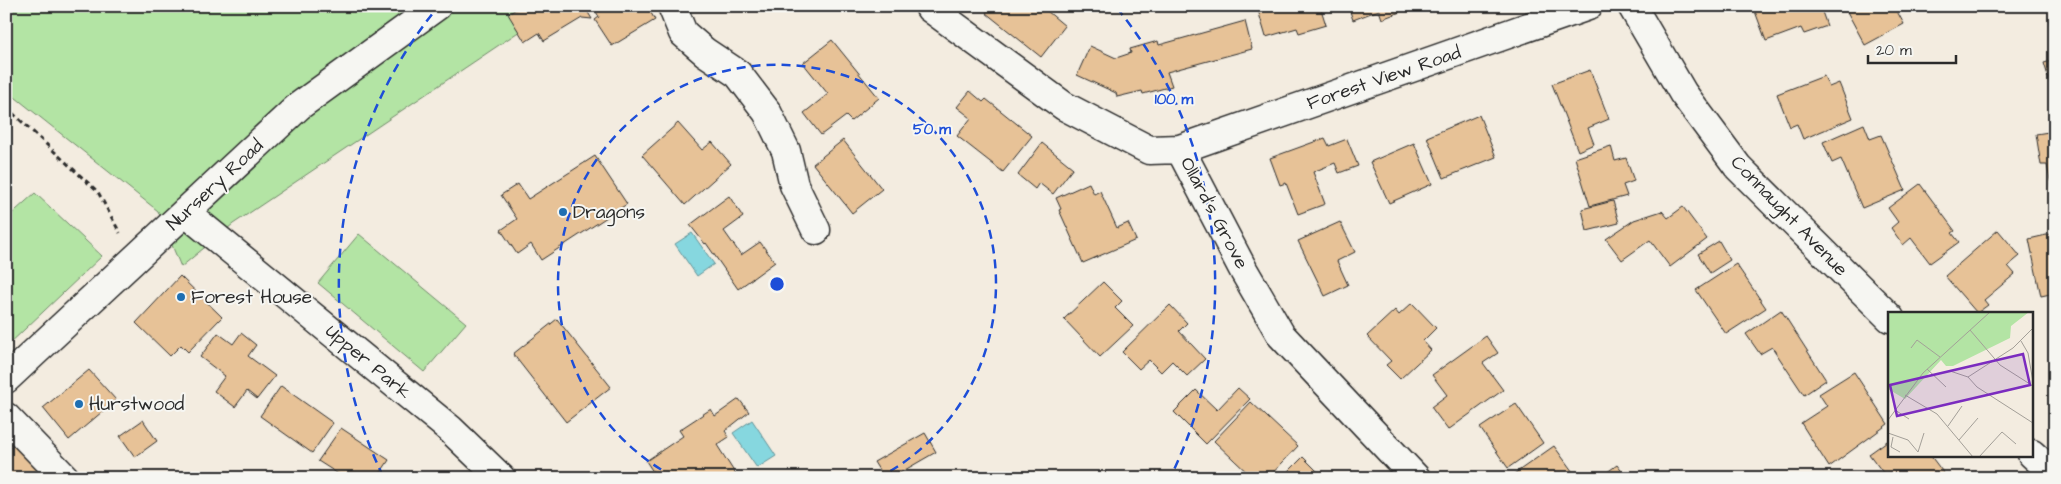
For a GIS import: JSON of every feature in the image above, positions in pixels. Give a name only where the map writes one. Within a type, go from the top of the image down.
[{"type":"street","name":"Nursery Road","points":[[6,379],[299,106],[437,6]]},
{"type":"street","points":[[672,6],[683,34],[705,52],[738,74],[767,112],[786,151],[794,185],[816,230]]},
{"type":"street","name":"Forest View Road","points":[[1180,149],[1588,6]]},
{"type":"street","name":"Connaught Avenue","points":[[1632,6],[1684,93],[1738,167],[1888,316]]},
{"type":"street","name":"Ollard's Grove","points":[[930,8],[1064,106],[1149,150],[1180,149],[1244,271],[1281,334],[1416,478]]},
{"type":"street","name":"Upper Park","points":[[185,212],[450,429],[501,478]]},
{"type":"street","points":[[6,416],[64,478]]},
{"type":"street","points":[[2034,456],[2055,475]]},
{"type":"path","points":[[6,107],[98,192],[134,261]]},
{"type":"green space","points":[[6,6],[557,6],[233,224],[181,267],[158,211],[6,90]]},
{"type":"green space","points":[[35,193],[102,256],[6,347],[6,219]]},
{"type":"green space","points":[[359,234],[466,323],[424,372],[318,283]]},
{"type":"water","points":[[692,233],[714,264],[697,276],[675,244]]},
{"type":"water","points":[[752,420],[776,456],[757,468],[733,433]]},
{"type":"building","points":[[521,6],[584,6],[592,19],[582,18],[544,41],[539,33],[525,42],[508,14]]},
{"type":"building","points":[[593,6],[647,6],[655,20],[612,46],[595,20],[599,17]]},
{"type":"building","points":[[991,6],[1041,6],[1065,26],[1041,57],[986,13]]},
{"type":"building","points":[[1272,6],[1320,6],[1326,25],[1299,33],[1297,28],[1266,37],[1258,10]]},
{"type":"building","points":[[1348,6],[1398,6],[1400,12],[1382,19],[1379,10],[1353,20]]},
{"type":"building","points":[[1753,6],[1820,6],[1827,26],[1804,34],[1801,28],[1766,41]]},
{"type":"building","points":[[1844,6],[1894,6],[1904,24],[1865,45]]},
{"type":"building","points":[[2055,19],[2055,37],[2053,37],[2049,20]]},
{"type":"building","points":[[1245,21],[1252,49],[1167,72],[1172,86],[1143,94],[1142,91],[1117,97],[1116,93],[1077,75],[1090,46],[1116,58],[1131,53],[1130,49],[1158,41],[1159,45]]},
{"type":"building","points":[[832,40],[879,98],[851,121],[846,116],[821,135],[804,113],[828,94],[803,63]]},
{"type":"building","points":[[2055,60],[2055,99],[2044,63]]},
{"type":"building","points":[[1590,70],[1609,119],[1588,128],[1594,144],[1578,151],[1552,84]]},
{"type":"building","points":[[1824,76],[1829,87],[1839,83],[1853,118],[1803,139],[1797,124],[1790,127],[1777,94]]},
{"type":"building","points":[[970,91],[983,102],[986,99],[1032,136],[1003,172],[957,136],[971,118],[957,107]]},
{"type":"building","points":[[1479,115],[1496,157],[1444,178],[1427,137]]},
{"type":"building","points":[[678,123],[702,150],[712,142],[731,164],[685,205],[642,155]]},
{"type":"building","points":[[1864,124],[1870,139],[1881,135],[1905,190],[1862,208],[1841,159],[1832,163],[1823,142]]},
{"type":"building","points":[[2055,131],[2054,201],[2047,165],[2041,165],[2036,134]]},
{"type":"building","points":[[1325,138],[1329,146],[1347,139],[1358,166],[1339,173],[1335,163],[1313,172],[1325,204],[1298,214],[1286,183],[1280,185],[1270,158]]},
{"type":"building","points":[[843,140],[882,189],[852,213],[813,164]]},
{"type":"building","points":[[1042,143],[1073,168],[1053,194],[1039,183],[1035,189],[1018,175]]},
{"type":"building","points":[[1414,143],[1432,184],[1389,203],[1370,162]]},
{"type":"building","points":[[1611,146],[1615,161],[1626,158],[1634,181],[1623,185],[1627,196],[1590,206],[1575,158]]},
{"type":"building","name":"Dragons","points":[[595,156],[627,204],[541,260],[531,244],[517,254],[501,230],[517,219],[501,195],[518,184],[528,199]]},
{"type":"building","points":[[1089,183],[1094,194],[1100,191],[1117,228],[1128,223],[1136,240],[1083,263],[1059,210],[1061,209],[1056,198]]},
{"type":"building","points":[[1920,184],[1955,231],[1952,233],[1959,242],[1930,263],[1911,238],[1903,245],[1891,228],[1898,222],[1888,208]]},
{"type":"building","points":[[729,196],[743,217],[724,231],[741,255],[760,242],[775,262],[738,289],[706,243],[690,225]]},
{"type":"building","points":[[1613,201],[1619,223],[1587,231],[1582,209]]},
{"type":"building","points":[[1683,207],[1707,239],[1670,267],[1650,240],[1622,260],[1606,239],[1634,220],[1662,211],[1668,218]]},
{"type":"building","points":[[1340,222],[1355,252],[1337,261],[1348,285],[1325,296],[1298,241]]},
{"type":"building","points":[[1998,230],[2020,256],[2008,266],[2015,274],[1984,300],[1988,305],[1978,312],[1976,312],[1945,276]]},
{"type":"building","points":[[2055,233],[2055,293],[2041,296],[2029,239]]},
{"type":"building","points":[[1719,241],[1730,260],[1710,273],[1698,254]]},
{"type":"building","points":[[1736,264],[1766,308],[1726,334],[1696,290]]},
{"type":"building","name":"Forest House","points":[[180,276],[222,317],[188,352],[181,345],[170,356],[136,323]]},
{"type":"building","points":[[1103,282],[1122,301],[1115,308],[1133,326],[1100,357],[1064,319]]},
{"type":"building","points":[[1412,303],[1436,328],[1423,341],[1431,350],[1400,379],[1386,365],[1391,361],[1367,336],[1395,310],[1399,315]]},
{"type":"building","points":[[1170,305],[1187,323],[1179,331],[1205,359],[1187,376],[1172,361],[1161,372],[1149,360],[1139,369],[1122,352]]},
{"type":"building","points":[[1781,310],[1826,380],[1804,395],[1772,347],[1760,354],[1746,334]]},
{"type":"building","points":[[557,319],[611,387],[566,422],[513,354]]},
{"type":"building","points":[[218,333],[233,344],[241,333],[256,345],[248,356],[275,376],[257,399],[247,391],[235,407],[214,391],[225,376],[200,357]]},
{"type":"building","points":[[1486,336],[1498,353],[1483,363],[1503,390],[1448,430],[1431,407],[1447,395],[1432,375]]},
{"type":"building","name":"Hurstwood","points":[[89,370],[116,400],[69,440],[43,408]]},
{"type":"building","points":[[1854,372],[1888,424],[1829,467],[1801,423],[1827,406],[1819,394]]},
{"type":"building","points":[[281,386],[333,423],[312,453],[260,416]]},
{"type":"building","points":[[1238,388],[1250,399],[1206,444],[1174,412],[1196,390],[1217,410]]},
{"type":"building","points":[[739,399],[749,412],[725,431],[729,437],[717,445],[738,478],[657,478],[646,461],[683,436],[679,430],[711,409],[715,416]]},
{"type":"building","points":[[1251,402],[1298,446],[1268,478],[1253,478],[1214,441]]},
{"type":"building","points":[[1516,404],[1543,443],[1508,468],[1480,428]]},
{"type":"building","points":[[143,420],[157,441],[135,457],[120,436]]},
{"type":"building","points":[[341,428],[389,460],[377,478],[338,478],[340,475],[318,461]]},
{"type":"building","points":[[925,433],[936,452],[891,478],[884,478],[874,462]]},
{"type":"building","points":[[21,439],[46,478],[6,478],[6,452]]},
{"type":"building","points":[[1888,440],[1888,456],[1931,456],[1945,475],[1942,478],[1887,478],[1869,454]]},
{"type":"building","points":[[1554,446],[1575,475],[1571,478],[1517,478],[1514,474]]},
{"type":"building","points":[[1303,457],[1324,478],[1282,478]]},
{"type":"building","points":[[1617,465],[1627,478],[1599,478]]},
{"type":"place","name":"Dragons","points":[[563,212]]},
{"type":"place","name":"Forest House","points":[[181,297]]},
{"type":"place","name":"Hurstwood","points":[[79,404]]}]
